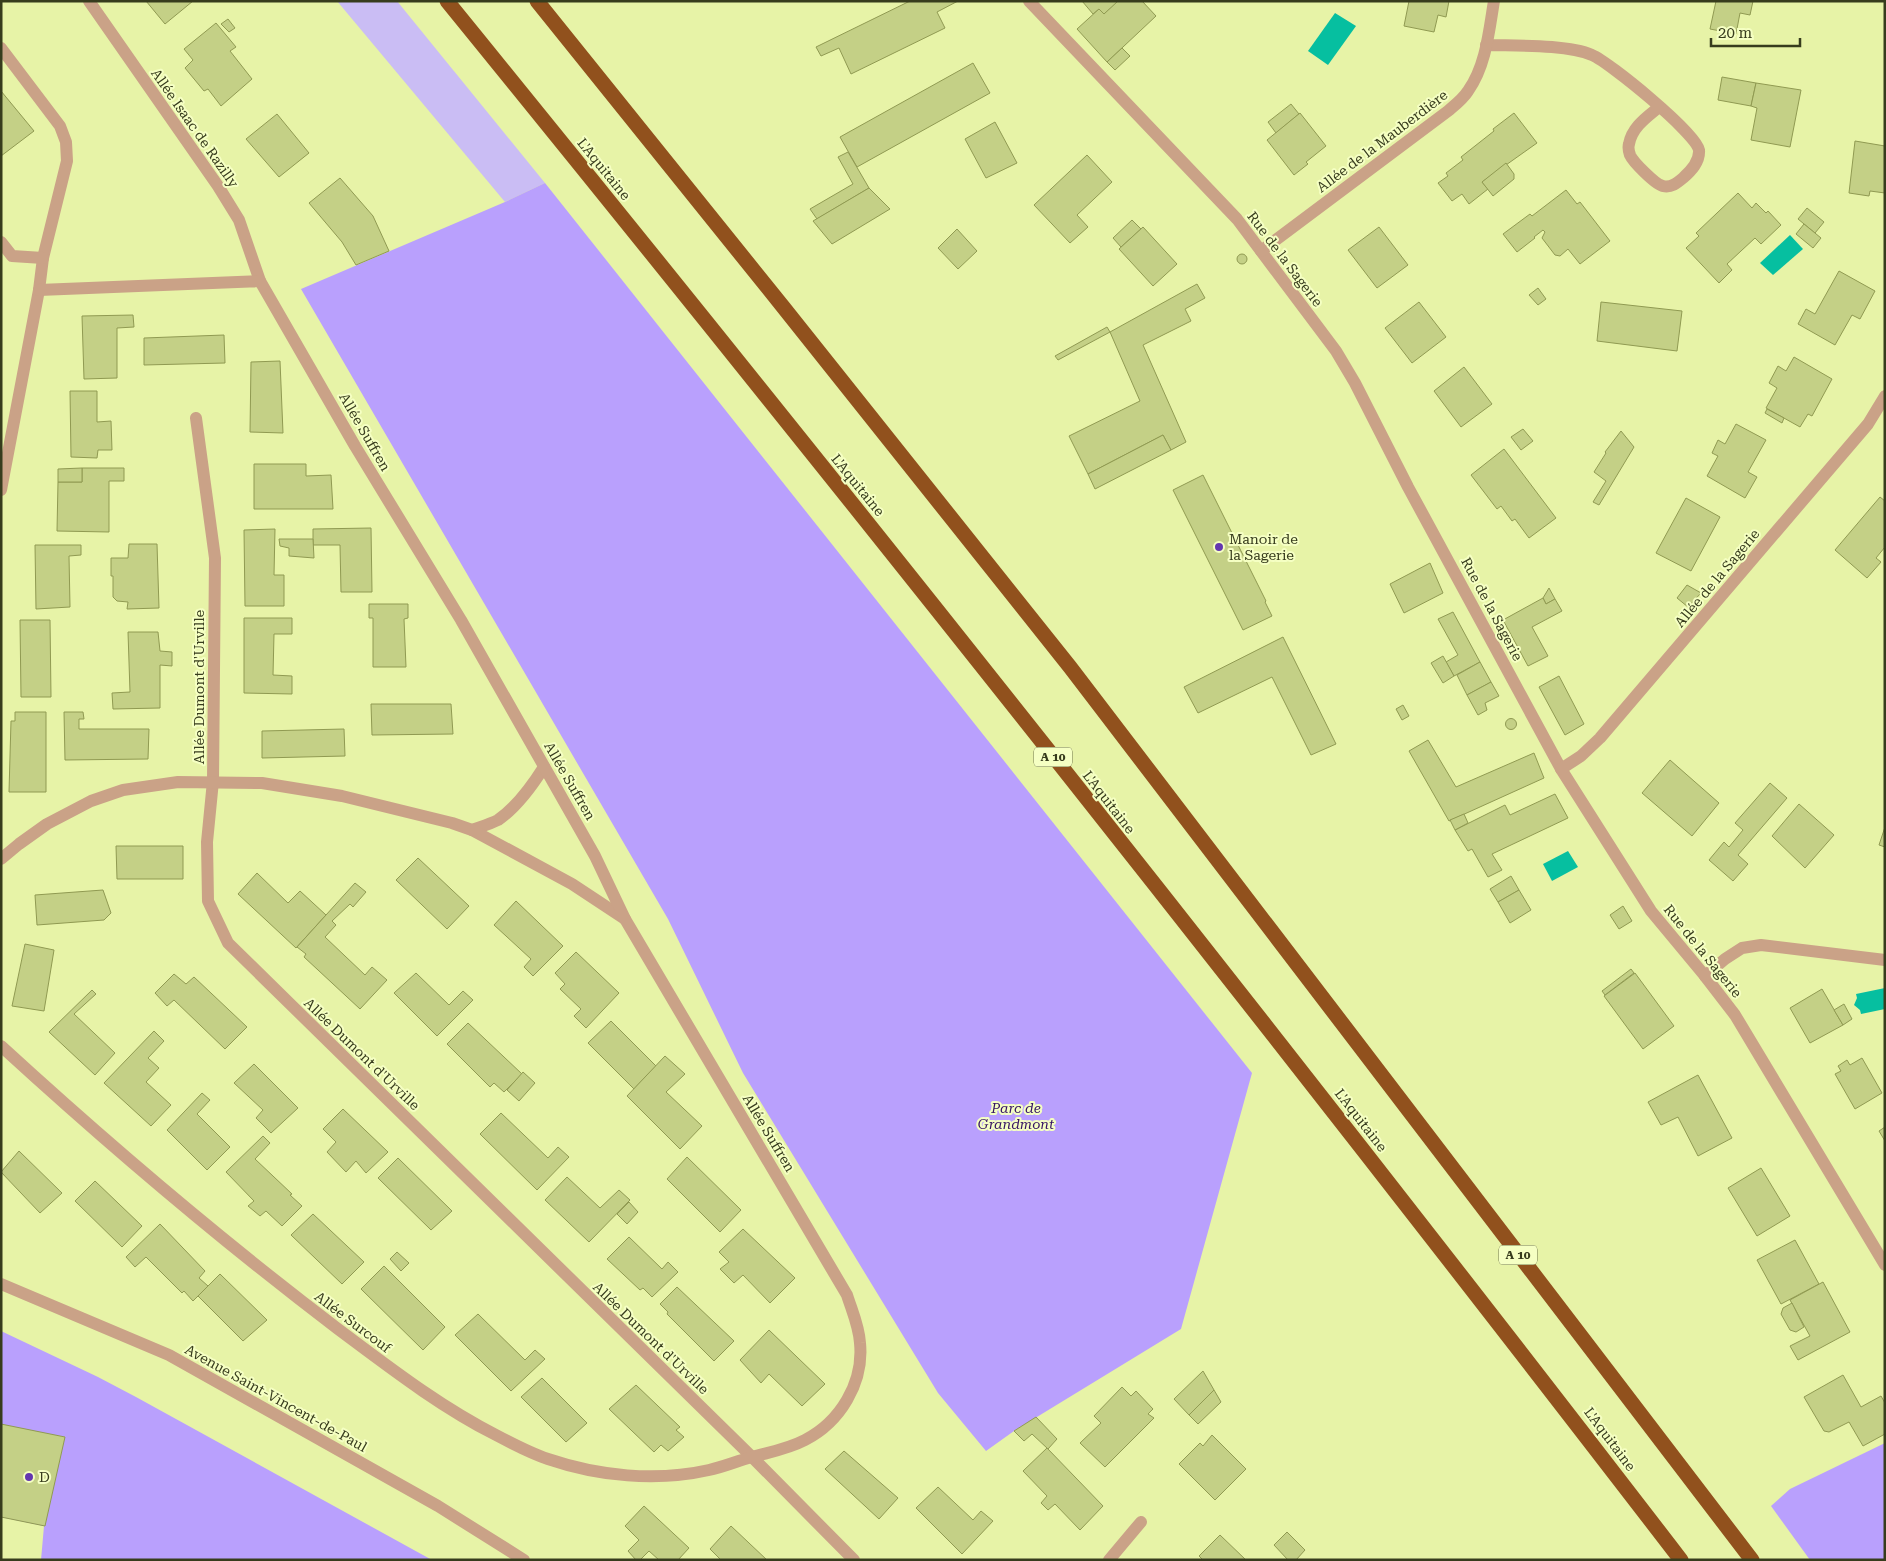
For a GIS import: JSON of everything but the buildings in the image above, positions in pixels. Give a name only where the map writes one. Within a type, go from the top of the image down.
[{"type":"highway","name":"L'Aquitaine","points":[[447,1],[767,397],[1298,1066],[1681,1560]]},
{"type":"highway","name":"A 10","points":[[537,1],[803,330],[1070,667],[1752,1560]]},
{"type":"street","name":"Allée Isaac de Razilly","points":[[89,1],[218,186],[239,220],[260,281]]},
{"type":"street","name":"Rue de la Sagerie","points":[[1030,1],[1237,219],[1336,351],[1354,382],[1408,488],[1561,769],[1652,911],[1735,1015],[1885,1265]]},
{"type":"street","name":"Allée de la Mauberdière","points":[[1261,251],[1448,111],[1467,93],[1477,75],[1486,44],[1494,1]]},
{"type":"street","points":[[1486,44],[1566,49],[1592,55],[1628,80],[1686,130],[1699,148],[1698,158],[1692,170],[1676,185],[1664,186],[1657,184],[1630,156],[1628,146],[1634,130],[1659,107]]},
{"type":"street","points":[[1,48],[60,126],[66,142],[67,161],[43,258],[40,290],[2,485]]},
{"type":"street","points":[[1,242],[7,256],[43,258]]},
{"type":"street","points":[[40,290],[260,281]]},
{"type":"street","name":"Allée Suffren","points":[[260,281],[355,446],[461,620],[595,856],[625,919],[847,1295],[857,1324],[860,1346],[858,1375],[849,1397],[836,1416],[817,1434],[792,1447],[752,1457]]},
{"type":"street","name":"Allée de la Sagerie","points":[[1561,769],[1581,756],[1600,738],[1868,424],[1885,396]]},
{"type":"street","name":"Allée Dumont d'Urville","points":[[196,418],[215,558],[214,781],[207,842],[208,901],[228,943],[752,1457],[854,1560]]},
{"type":"street","points":[[472,830],[498,820],[518,802],[544,767]]},
{"type":"street","points":[[1,859],[47,824],[91,801],[124,790],[178,782],[262,783],[342,796],[452,823],[472,830],[572,884],[625,919]]},
{"type":"street","points":[[1705,976],[1742,948],[1761,945],[1885,960]]},
{"type":"street","name":"Allée Surcouf","points":[[1,1046],[108,1142],[298,1298],[402,1378],[482,1428],[549,1460],[588,1469],[629,1475],[662,1477],[709,1470],[752,1457]]},
{"type":"street","name":"Avenue Saint-Vincent-de-Paul","points":[[1,1284],[169,1355],[438,1506],[524,1560]]},
{"type":"street","points":[[1109,1560],[1141,1522]]},
{"type":"shaded area","points":[[337,1],[397,1],[545,183],[505,202]]},
{"type":"green space","name":"Parc de Grandmont","points":[[545,183],[1252,1073],[1181,1329],[1014,1431],[986,1451],[938,1393],[743,1073],[668,919],[301,289]]},
{"type":"green space","points":[[1,1331],[136,1397],[432,1560],[41,1560],[44,1526],[1,1517]]},
{"type":"green space","points":[[1885,1443],[1885,1560],[1810,1560],[1771,1506],[1790,1489]]},
{"type":"water","points":[[1335,13],[1356,26],[1328,65],[1308,51]]},
{"type":"water","points":[[1790,235],[1803,249],[1773,275],[1760,263]]},
{"type":"water","points":[[1568,851],[1578,867],[1552,881],[1543,864]]},
{"type":"water","points":[[1885,988],[1885,1009],[1861,1014],[1860,1010],[1854,1005],[1857,998],[1856,994]]},
{"type":"place","name":"Manoir de la Sagerie","points":[[1219,547]]},
{"type":"place","name":"D","points":[[29,1477]]}]
